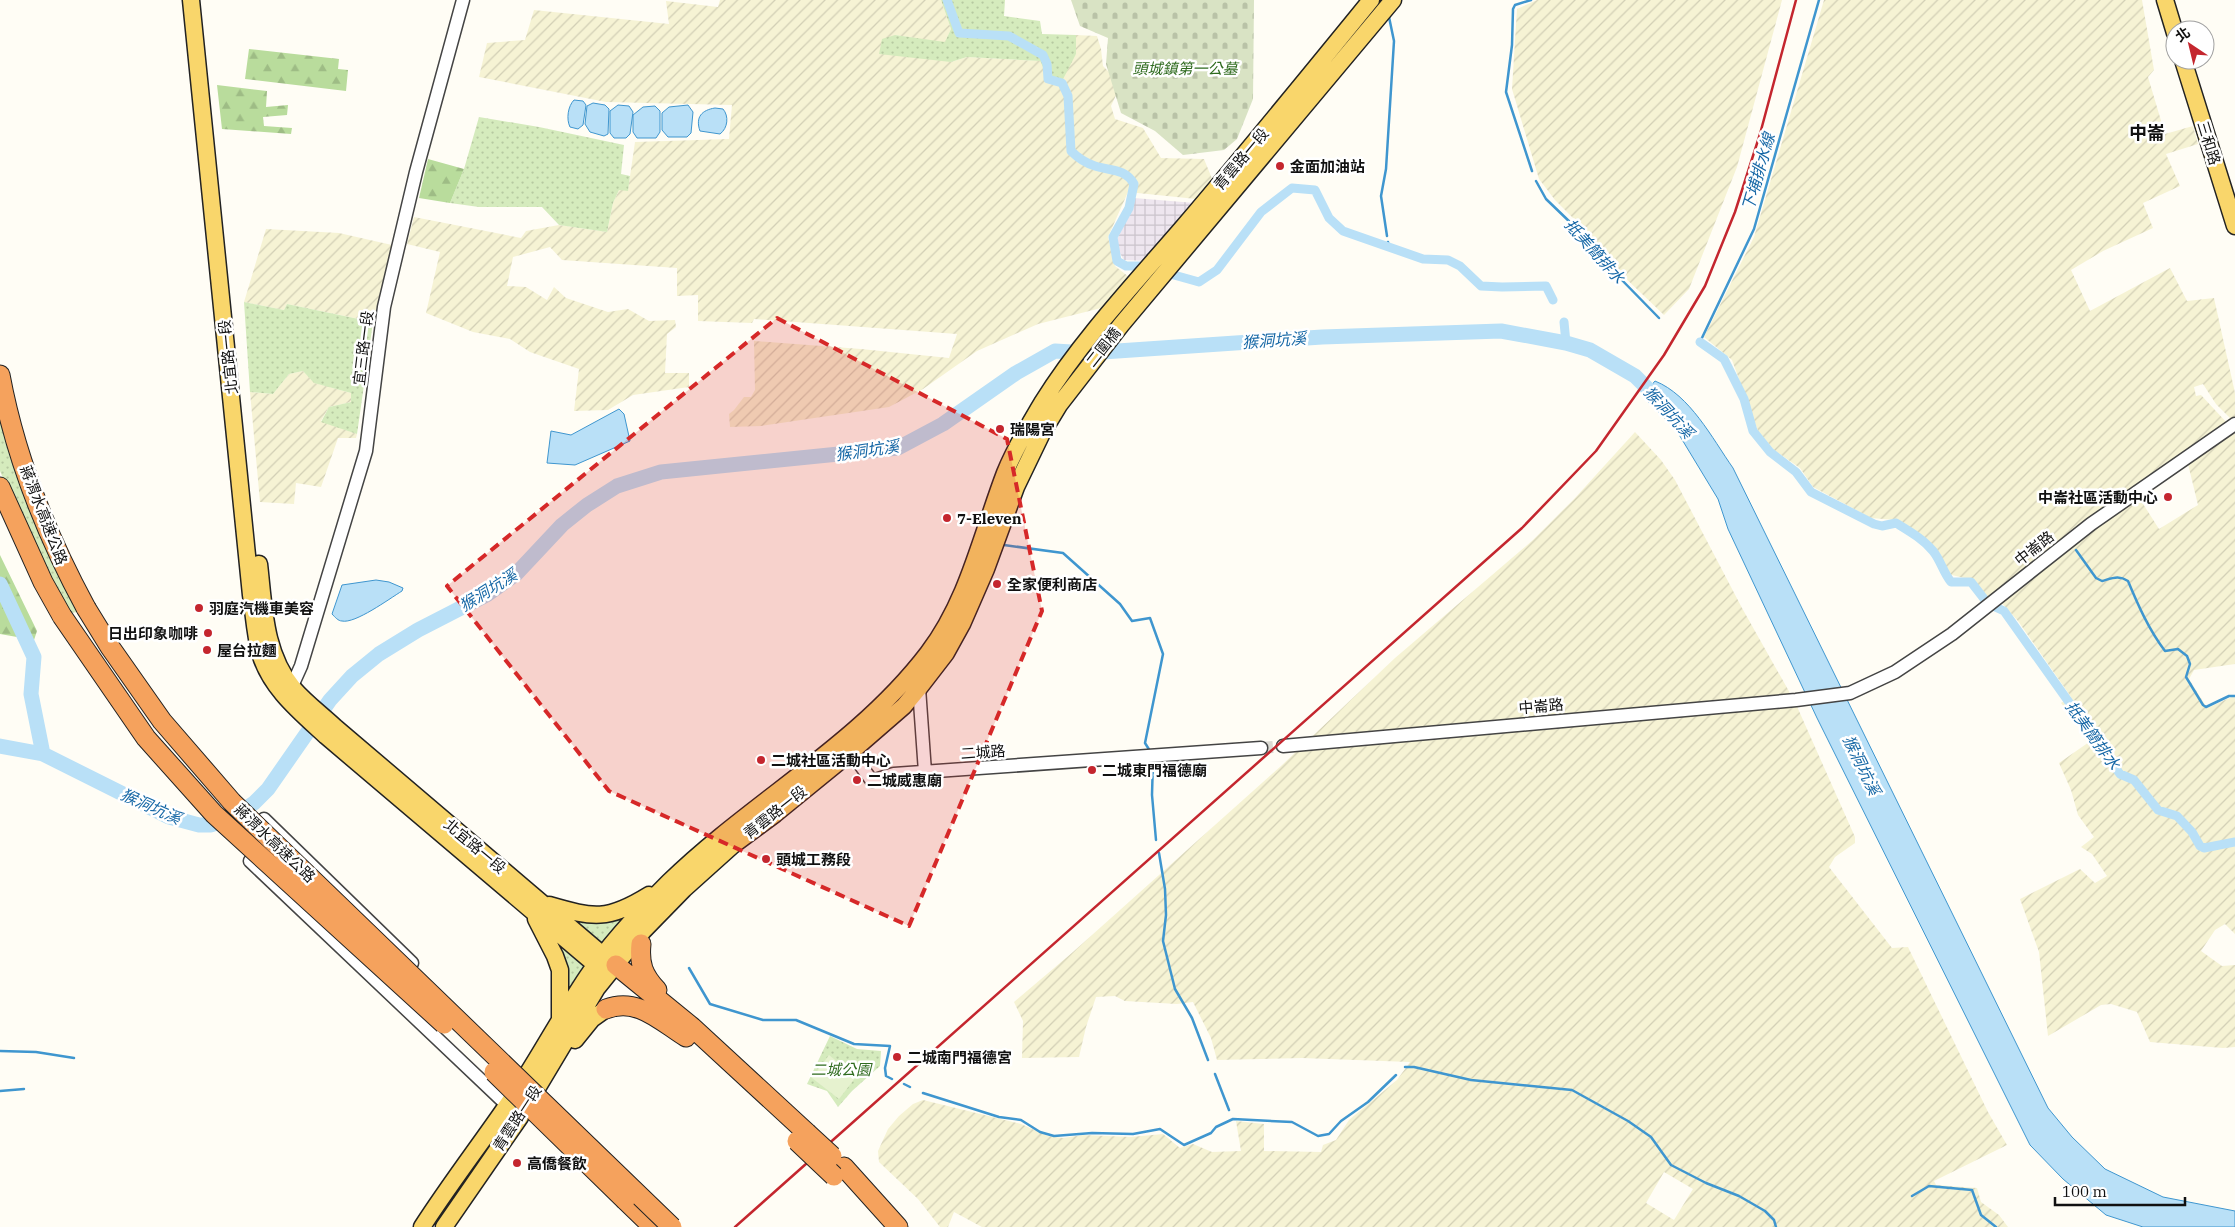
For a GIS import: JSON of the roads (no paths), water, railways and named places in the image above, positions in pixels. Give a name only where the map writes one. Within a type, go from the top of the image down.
[{"type":"highway","name":"蔣渭水高速公路","points":[[0,375],[5,403],[31,486],[62,564],[110,646],[162,721],[232,802],[672,1227]]},
{"type":"highway","name":"蔣渭水高速公路","points":[[0,487],[43,582],[62,616],[146,738],[214,814],[418,999],[653,1227]]},
{"type":"highway","points":[[642,938],[640,962],[647,980],[689,1032]]},
{"type":"highway","points":[[606,965],[689,1032],[898,1227]]},
{"type":"highway","points":[[606,1009],[623,1005],[636,1006],[689,1032]]},
{"type":"highway","points":[[839,1172],[884,1227]]},
{"type":"highway","points":[[625,1200],[648,1227]]},
{"type":"main road","name":"北宜路一段","points":[[191,0],[251,596],[260,655],[292,696],[330,732],[606,965]]},
{"type":"main road","name":"北宜路一段","points":[[202,0],[245,437],[267,633],[292,696]]},
{"type":"main road","name":"青雲路一段","points":[[1109,315],[1244,156],[1371,0]]},
{"type":"main road","name":"青雲路一段","points":[[1132,312],[1393,0]]},
{"type":"main road","points":[[2165,0],[2171,20]]},
{"type":"main road","name":"三和路","points":[[2186,70],[2235,226]]},
{"type":"main road","name":"二圍橋","points":[[1076,382],[1132,312]]},
{"type":"main road","name":"二圍橋","points":[[1054,385],[1109,315]]},
{"type":"main road","name":"青雲路一段","points":[[422,1227],[470,1155],[508,1104],[560,1020],[606,965],[640,912],[704,849],[805,779],[851,752],[904,706],[919,688],[946,653],[962,624],[986,569],[1016,487],[1042,434],[1076,382]]},
{"type":"main road","name":"青雲路一段","points":[[444,1227],[520,1117],[597,988],[606,965],[642,938],[684,889],[733,845],[775,814],[846,736],[897,691],[936,642],[955,608],[1009,464],[1028,427],[1054,385]]},
{"type":"main road","points":[[560,1020],[558,1013],[561,999],[560,970],[538,908],[583,915],[608,915],[632,906],[671,880]]},
{"type":"main road","points":[[552,1063],[592,1020],[606,1009]]},
{"type":"street","name":"宜三路一段","points":[[292,696],[366,451],[384,307],[416,172],[463,0]]},
{"type":"street","name":"中崙路","points":[[1283,746],[1802,699],[1850,693],[1894,672],[1952,634],[2091,524],[2235,424]]},
{"type":"street","points":[[919,688],[925,772]]},
{"type":"street","name":"二城路","points":[[846,736],[851,752],[872,781],[894,774],[1261,748]]},
{"type":"street","points":[[264,819],[526,1075]]},
{"type":"street","points":[[250,861],[508,1104]]},
{"type":"water","points":[[574,100],[583,101],[586,105],[583,125],[578,129],[570,127],[568,120],[569,109]]},
{"type":"water","points":[[593,103],[605,105],[609,109],[608,134],[604,136],[590,132],[585,124],[587,106]]},
{"type":"water","points":[[618,105],[629,106],[633,112],[630,134],[626,138],[614,138],[610,133],[610,111]]},
{"type":"water","points":[[688,105],[693,112],[691,133],[687,137],[668,137],[662,130],[662,113],[669,107]]},
{"type":"water","points":[[655,106],[660,111],[660,132],[656,138],[637,138],[633,132],[633,115],[643,107]]},
{"type":"water","points":[[723,109],[725,112],[727,122],[725,129],[720,134],[700,131],[699,118],[706,110]]},
{"type":"water","points":[[1655,381],[1679,396],[1690,407],[1733,468],[2048,1108],[2072,1137],[2105,1169],[2163,1197],[2235,1211],[2235,1227],[2143,1227],[2106,1215],[2063,1179],[2030,1145],[1817,718],[1728,529],[1718,499],[1675,428],[1642,396]]},
{"type":"water","points":[[619,409],[624,414],[630,441],[575,465],[547,463],[551,431],[571,435]]},
{"type":"water","points":[[376,580],[389,582],[403,588],[402,591],[355,619],[341,621],[332,614],[342,585]]},
{"type":"waterway","points":[[947,0],[959,33],[1009,36],[1043,55],[1047,64],[1048,79],[1062,83],[1068,96],[1071,151],[1088,163],[1126,175],[1134,184],[1129,208],[1113,237],[1117,261],[1126,266],[1141,266]]},
{"type":"waterway","name":"抵美簡排水","points":[[1531,0],[1515,5],[1513,9],[1512,45],[1506,92],[1532,171]]},
{"type":"waterway","name":"下埔排水線","points":[[1700,342],[1754,229],[1819,0]]},
{"type":"waterway","points":[[1387,236],[1381,196],[1386,169],[1394,41],[1389,17]]},
{"type":"waterway","name":"抵美簡排水","points":[[1536,181],[1546,199],[1599,250],[1616,274],[1659,318]]},
{"type":"waterway","points":[[1174,275],[1199,282],[1217,270],[1261,212],[1292,188],[1315,190],[1329,218],[1343,231],[1423,259],[1448,260],[1460,266],[1481,286],[1546,286],[1553,300]]},
{"type":"waterway","points":[[1388,242],[1389,248]]},
{"type":"waterway","points":[[1564,322],[1566,343]]},
{"type":"waterway","name":"猴洞坑溪","points":[[0,746],[43,754],[169,817],[199,825],[211,825],[233,817],[254,803],[268,789],[330,700],[352,676],[379,654],[418,630],[488,594],[516,574],[562,525],[587,505],[617,486],[661,472],[898,448],[943,424],[1016,373],[1055,351],[1088,353],[1322,337],[1501,331],[1566,343],[1590,350],[1635,376],[1662,403]]},
{"type":"waterway","name":"抵美簡排水","points":[[1700,342],[1724,359],[1744,399],[1753,431],[1770,452],[1796,472],[1811,492],[1874,524],[1882,526],[1896,523],[1906,529],[1933,551],[1951,582],[1971,582],[1985,600]]},
{"type":"waterway","points":[[1004,545],[1063,553],[1120,604],[1132,621],[1150,618],[1163,654],[1145,743],[1150,751]]},
{"type":"waterway","points":[[2076,550],[2096,578],[2102,581],[2113,578],[2128,581],[2149,626],[2165,651],[2178,649],[2187,656],[2190,664],[2186,677],[2203,705],[2206,707],[2229,696],[2235,696]]},
{"type":"waterway","points":[[0,584],[34,657],[31,694],[43,754]]},
{"type":"waterway","name":"抵美簡排水","points":[[1993,606],[2004,611],[2120,774],[2134,780],[2158,810],[2177,816],[2192,832],[2200,846],[2204,848],[2235,842]]},
{"type":"waterway","points":[[1153,760],[1152,795],[1156,840]]},
{"type":"waterway","points":[[1159,853],[1165,889],[1166,915],[1163,941],[1175,989],[1192,1018],[1208,1060]]},
{"type":"waterway","points":[[689,968],[710,1004],[763,1020],[796,1020],[854,1044],[890,1046],[885,1068],[886,1076],[892,1079]]},
{"type":"waterway","points":[[0,1051],[36,1052],[74,1058]]},
{"type":"waterway","points":[[1405,1067],[1414,1067],[1471,1080],[1572,1090],[1628,1121],[1651,1137],[1671,1165],[1706,1183],[1739,1196],[1765,1211],[1774,1220],[1776,1227]]},
{"type":"waterway","points":[[1215,1074],[1229,1110]]},
{"type":"waterway","points":[[923,1093],[999,1117],[1021,1120],[1040,1132],[1054,1136],[1092,1133],[1133,1134],[1160,1129],[1184,1145],[1211,1133],[1216,1127],[1233,1119],[1292,1122],[1318,1136],[1329,1134],[1341,1121],[1368,1102],[1396,1075]]},
{"type":"waterway","points":[[904,1084],[910,1087]]},
{"type":"waterway","points":[[0,1091],[24,1089]]},
{"type":"waterway","points":[[1912,1196],[1929,1186],[1972,1190],[1981,1215],[1996,1227]]},
{"type":"tunnel","points":[[1261,748],[1283,746]]},
{"type":"railway","points":[[735,1227],[1522,528],[1596,451],[1664,355],[1705,286],[1735,212],[1760,134],[1796,0]]},
{"type":"place","name":"金面加油站","points":[[1280,166]]},
{"type":"place","name":"瑞陽宮","points":[[1000,429]]},
{"type":"place","name":"中崙社區活動中心","points":[[2168,497]]},
{"type":"place","name":"7-Eleven","points":[[947,518]]},
{"type":"place","name":"全家便利商店","points":[[997,584]]},
{"type":"place","name":"羽庭汽機車美容","points":[[199,608]]},
{"type":"place","name":"日出印象咖啡","points":[[208,633]]},
{"type":"place","name":"屋台拉麵","points":[[207,650]]},
{"type":"place","name":"二城社區活動中心","points":[[761,760]]},
{"type":"place","name":"二城東門福德廟","points":[[1092,770]]},
{"type":"place","name":"二城威惠廟","points":[[857,780]]},
{"type":"place","name":"頭城工務段","points":[[766,859]]},
{"type":"place","name":"二城南門福德宮","points":[[897,1057]]},
{"type":"place","name":"高僑餐飲","points":[[517,1163]]},
{"type":"district","name":"中崙","points":[[2147,132]]},
{"type":"park label","name":"頭城鎮第一公墓","points":[[1185,68]]},
{"type":"park label","name":"二城公園","points":[[841,1069]]}]
